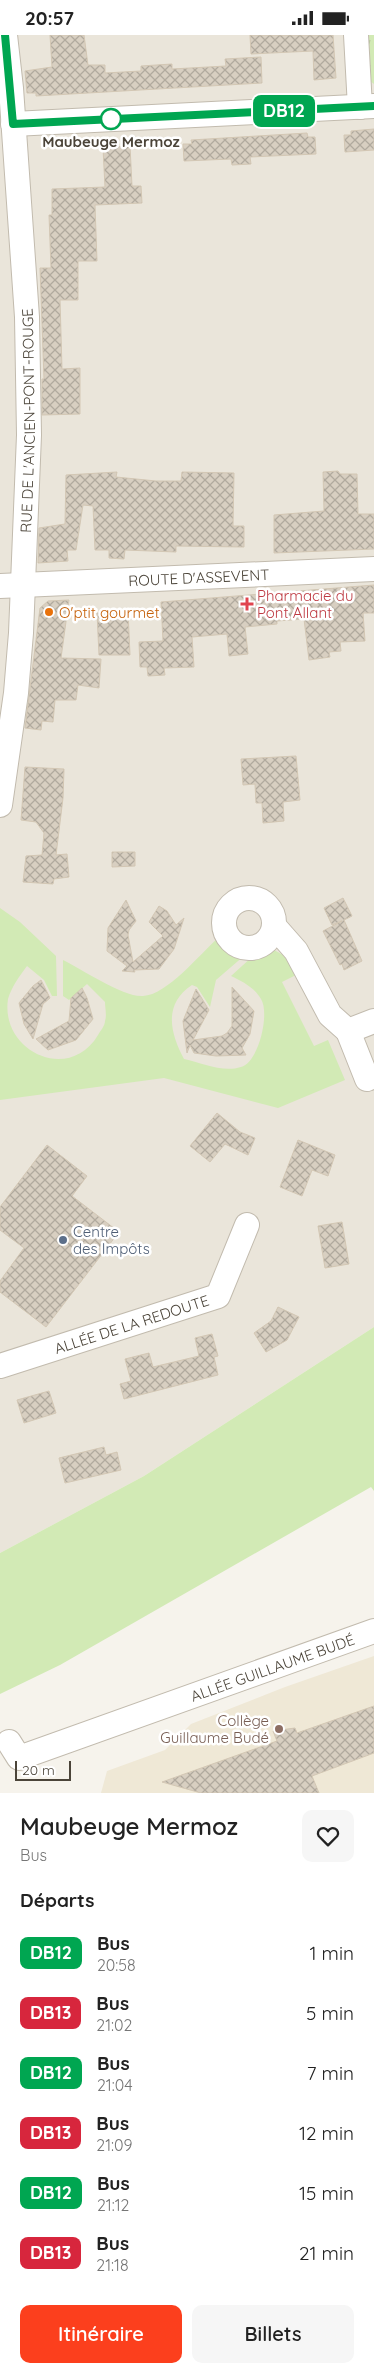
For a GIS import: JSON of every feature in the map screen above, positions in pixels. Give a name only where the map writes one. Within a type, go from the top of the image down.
[{"type":"street","name":"RUE DE L'ANCIEN-PONT-ROUGE","points":[[0,805],[16,693],[12,585],[29,435],[27,336],[5,35]]},
{"type":"street","points":[[13,124],[367,107],[356,35]]},
{"type":"street","name":"ROUTE D'ASSEVENT","points":[[12,585],[374,569]]},
{"type":"street","points":[[274,926],[296,951],[330,1015],[348,1031],[367,1079],[374,1076]]},
{"type":"street","points":[[348,1031],[374,1021]]},
{"type":"street","name":"ALLÉE DE LA REDOUTE","points":[[0,1366],[218,1296],[247,1225]]},
{"type":"street","name":"ALLÉE GUILLAUME BUDÉ","points":[[9,1742],[19,1758],[374,1631]]},
{"type":"shaded area","points":[[0,35],[374,35],[374,1327],[144,1476],[0,1553]]},
{"type":"shaded area","name":"Collège Guillaume Budé","points":[[374,1656],[374,1793],[101,1793],[107,1771],[165,1750],[191,1724],[285,1687]]},
{"type":"green space","points":[[368,35],[374,35],[374,84],[370,81]]},
{"type":"green space","points":[[0,908],[20,922],[56,956],[57,996],[52,996],[44,980],[27,966],[8,999],[8,1017],[15,1033],[25,1046],[39,1055],[55,1059],[71,1057],[85,1050],[98,1035],[105,1023],[105,1002],[87,984],[69,1000],[63,996],[63,960],[115,988],[143,996],[162,989],[173,981],[218,938],[228,949],[245,955],[216,980],[210,1007],[197,987],[192,985],[177,1001],[173,1010],[173,1029],[175,1039],[184,1059],[212,1067],[234,1069],[247,1063],[253,1056],[261,1036],[264,1015],[263,1006],[261,999],[252,988],[231,976],[253,956],[274,950],[285,956],[296,975],[282,982],[314,1046],[328,1040],[345,1080],[278,1108],[164,1078],[0,1100]]},
{"type":"green space","points":[[374,1327],[374,1491],[371,1487],[60,1665],[0,1694],[0,1553],[144,1476]]},
{"type":"building","points":[[50,35],[84,35],[88,65],[105,65],[105,73],[141,71],[141,66],[172,64],[172,69],[226,66],[225,59],[261,57],[262,83],[36,96],[36,93],[27,93],[25,71],[52,67]]},
{"type":"building","points":[[250,35],[333,35],[336,78],[314,80],[313,51],[251,54]]},
{"type":"building","points":[[374,129],[374,150],[345,152],[344,135],[351,135],[351,131]]},
{"type":"building","points":[[307,133],[308,137],[315,137],[316,154],[250,157],[251,164],[232,165],[231,159],[184,161],[183,144],[192,144],[191,140]]},
{"type":"building","points":[[130,146],[132,186],[141,186],[142,203],[95,205],[97,261],[78,261],[78,300],[60,300],[62,369],[80,368],[80,414],[42,415],[42,379],[44,379],[40,268],[51,268],[49,215],[52,215],[52,189],[105,187],[103,148]]},
{"type":"building","points":[[338,471],[340,474],[357,474],[358,514],[374,514],[374,549],[274,553],[274,515],[324,511],[323,472]]},
{"type":"building","points":[[117,472],[116,477],[156,481],[181,481],[182,472],[234,473],[233,526],[244,526],[244,547],[176,546],[176,552],[125,550],[124,559],[109,558],[109,550],[95,550],[93,506],[83,505],[76,550],[67,550],[68,561],[38,563],[39,528],[65,524],[66,475]]},
{"type":"building","points":[[374,585],[374,613],[363,613],[365,641],[340,642],[341,651],[329,652],[330,657],[309,660],[304,619],[277,621],[277,624],[245,627],[248,654],[229,656],[227,634],[192,637],[194,667],[164,668],[165,675],[148,676],[147,667],[140,667],[139,642],[163,641],[161,602]]},
{"type":"building","points":[[69,600],[61,658],[101,659],[99,688],[78,685],[76,700],[55,700],[53,722],[42,721],[41,730],[25,728],[40,608],[48,601]]},
{"type":"building","points":[[128,611],[130,655],[99,655],[97,613]]},
{"type":"building","points":[[296,756],[300,800],[283,802],[284,821],[263,823],[262,803],[256,803],[255,784],[243,785],[241,759]]},
{"type":"building","points":[[25,767],[64,769],[63,798],[56,855],[67,854],[69,877],[54,879],[53,884],[23,882],[26,856],[42,855],[44,833],[36,822],[21,820]]},
{"type":"building","points":[[112,852],[135,852],[135,866],[112,867]]},
{"type":"building","points":[[343,898],[352,916],[344,920],[362,961],[344,970],[323,931],[342,921],[332,925],[324,908]]},
{"type":"building","points":[[126,900],[136,921],[129,930],[128,935],[133,962],[163,936],[149,922],[159,906],[167,911],[176,925],[184,918],[174,949],[159,969],[134,970],[135,972],[122,971],[127,966],[107,951],[108,928]]},
{"type":"building","points":[[41,980],[50,998],[43,1004],[33,1039],[24,1024],[19,1003],[33,986]]},
{"type":"building","points":[[232,987],[254,1011],[250,1034],[242,1048],[246,1055],[216,1056],[194,1053],[190,1045],[187,1053],[183,1021],[196,989],[209,1010],[193,1040],[222,1036],[227,1033],[232,1026]]},
{"type":"building","points":[[82,988],[93,1019],[76,1040],[48,1050],[36,1039],[69,1021],[71,998]]},
{"type":"building","points":[[217,1113],[240,1132],[255,1138],[248,1155],[225,1144],[210,1162],[190,1146]]},
{"type":"building","points":[[298,1140],[335,1155],[328,1176],[312,1170],[302,1196],[280,1187]]},
{"type":"building","name":"Centre des Impôts","points":[[47,1145],[87,1176],[72,1196],[119,1232],[46,1327],[0,1292],[0,1281],[24,1248],[0,1230],[0,1207]]},
{"type":"building","points":[[342,1222],[349,1264],[325,1268],[318,1226]]},
{"type":"building","points":[[278,1307],[299,1317],[287,1340],[266,1352],[254,1333],[271,1321]]},
{"type":"building","points":[[212,1334],[218,1356],[214,1357],[218,1375],[124,1399],[120,1384],[131,1381],[125,1359],[149,1353],[153,1367],[199,1356],[195,1338]]},
{"type":"building","points":[[49,1391],[56,1413],[24,1423],[17,1400]]},
{"type":"building","points":[[104,1447],[106,1455],[117,1452],[121,1470],[65,1483],[59,1458]]},
{"type":"building","points":[[374,1706],[374,1753],[312,1776],[319,1793],[201,1793],[162,1782],[277,1741],[273,1731],[295,1728],[297,1733]]},
{"type":"bus line","name":"DB12","points":[[5,35],[13,124],[374,106]]},
{"type":"place","name":"Maubeuge Mermoz","points":[[111,119]]},
{"type":"place","name":"Pharmacie du Pont Allant","points":[[247,604]]},
{"type":"place","name":"O'ptit gourmet","points":[[49,612]]},
{"type":"place","name":"Centre des Impôts","points":[[63,1240]]},
{"type":"place","name":"Collège Guillaume Budé","points":[[279,1729]]}]
